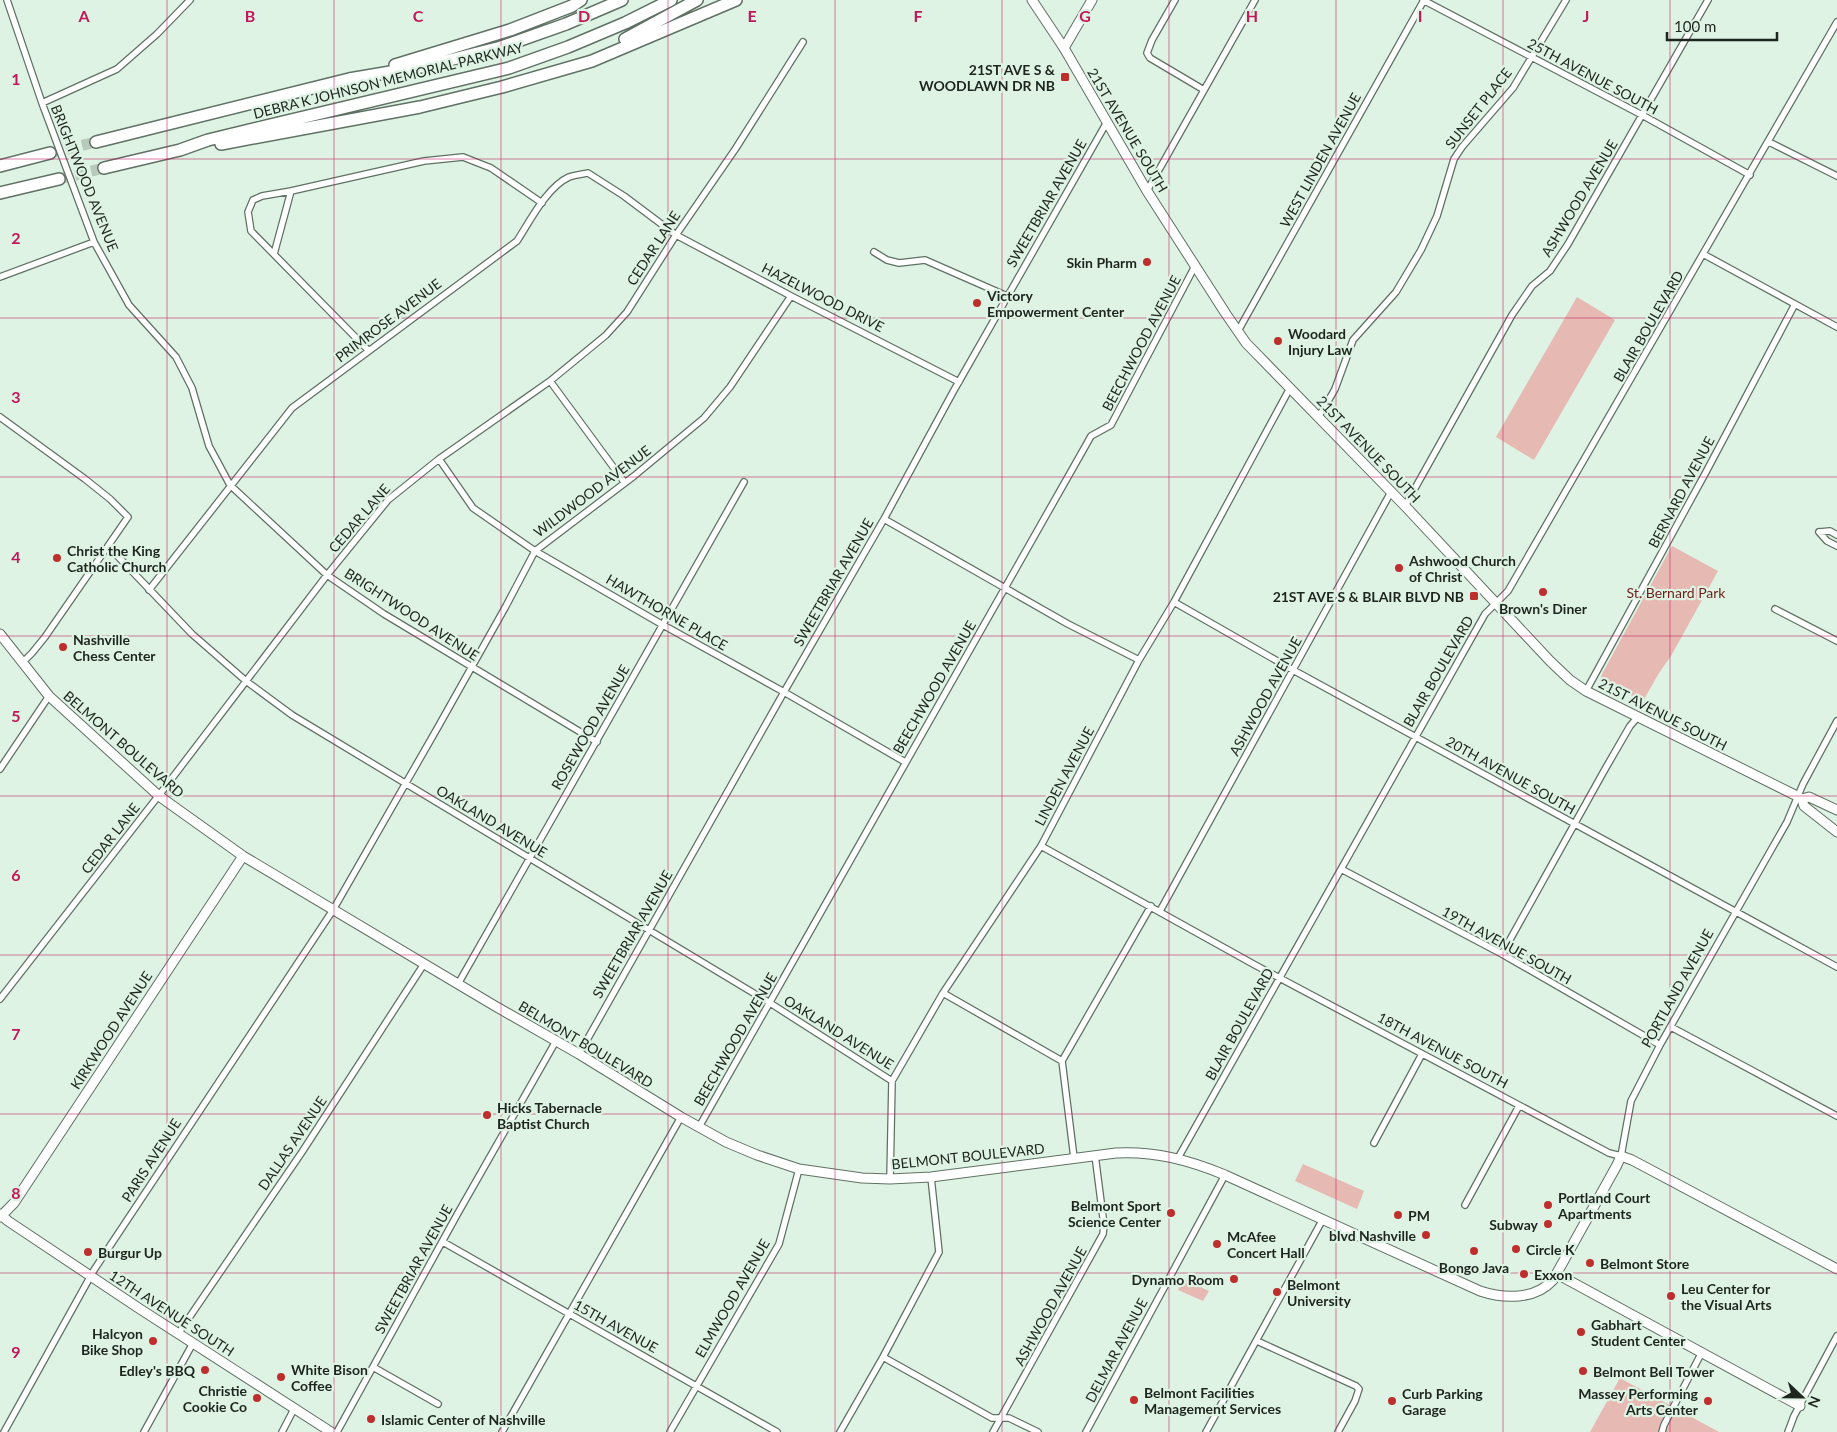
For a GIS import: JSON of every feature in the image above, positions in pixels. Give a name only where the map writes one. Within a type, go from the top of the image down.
[{"type":"highway","points":[[349,79],[510,30],[572,6],[581,0]]},
{"type":"highway","name":"DEBRA K JOHNSON MEMORIAL PARKWAY","points":[[96,142],[349,79],[426,66],[501,47],[566,24],[622,0]]},
{"type":"highway","name":"DEBRA K JOHNSON MEMORIAL PARKWAY","points":[[104,168],[180,150],[208,140],[509,68],[568,47],[625,23],[671,0]]},
{"type":"highway","points":[[502,87],[636,34],[697,0]]},
{"type":"highway","points":[[180,150],[210,147],[392,112],[502,87],[592,61],[736,0]]},
{"type":"highway","points":[[0,166],[50,153]]},
{"type":"highway","points":[[0,193],[59,179]]},
{"type":"street","name":"BRIGHTWOOD AVENUE","points":[[7,0],[42,103],[94,242],[129,305],[176,357],[192,388],[209,446],[230,485],[328,575],[384,614],[597,742]]},
{"type":"street","points":[[42,103],[117,69],[157,34],[190,0]]},
{"type":"street","name":"21ST AVENUE SOUTH","points":[[1032,0],[1064,48],[1148,191],[1246,343],[1405,506],[1550,661],[1570,680],[1586,691],[1637,718],[1799,797],[1809,797],[1837,810]]},
{"type":"street","points":[[1064,48],[1092,0]]},
{"type":"street","points":[[1175,0],[1152,40],[1148,53],[1150,58],[1204,90]]},
{"type":"street","points":[[1148,191],[1255,0]]},
{"type":"street","name":"25TH AVENUE SOUTH","points":[[1424,0],[1642,115],[1750,175]]},
{"type":"street","name":"WEST LINDEN AVENUE","points":[[1238,332],[1424,0]]},
{"type":"street","name":"SUNSET PLACE","points":[[1318,416],[1335,389],[1353,340],[1387,304],[1410,271],[1437,216],[1454,159],[1462,147],[1513,88],[1566,0]]},
{"type":"street","name":"ASHWOOD AVENUE","points":[[1405,506],[1512,315],[1532,286],[1550,271],[1708,0]]},
{"type":"street","name":"BLAIR BOULEVARD","points":[[1178,1158],[1414,736],[1485,614],[1508,592],[1837,22]]},
{"type":"street","name":"CEDAR LANE","points":[[0,999],[388,500],[439,459],[550,381],[606,335],[627,312],[676,235],[736,148],[803,42]]},
{"type":"street","name":"SWEETBRIAR AVENUE","points":[[579,1054],[884,519],[959,382],[1107,122]]},
{"type":"street","points":[[1769,142],[1837,176]]},
{"type":"street","points":[[368,350],[289,272],[251,231],[248,212],[253,200],[262,196],[424,160],[462,157],[491,168],[542,203]]},
{"type":"street","name":"PRIMROSE AVENUE","points":[[149,590],[292,408],[517,241],[542,203],[558,184],[570,177],[588,173],[624,196],[676,235]]},
{"type":"street","points":[[274,254],[291,191]]},
{"type":"street","name":"HAZELWOOD DRIVE","points":[[676,235],[790,296],[959,382]]},
{"type":"street","points":[[0,276],[94,242]]},
{"type":"street","points":[[874,252],[887,260],[899,263],[925,260],[1008,296]]},
{"type":"street","points":[[1703,254],[1837,327]]},
{"type":"street","name":"BEECHWOOD AVENUE","points":[[699,1127],[1091,436],[1111,425],[1196,266]]},
{"type":"street","name":"WILDWOOD AVENUE","points":[[333,910],[472,667],[535,551],[625,483],[704,418],[730,387],[790,296]]},
{"type":"street","name":"BERNARD AVENUE","points":[[1586,691],[1795,304]]},
{"type":"street","points":[[550,381],[625,483]]},
{"type":"street","name":"LINDEN AVENUE","points":[[890,1179],[892,1081],[943,993],[1041,846],[1140,660],[1174,602],[1290,388]]},
{"type":"street","points":[[0,417],[85,479],[110,499],[128,517],[44,639],[22,663]]},
{"type":"street","name":"HAWTHORNE PLACE","points":[[439,459],[473,508],[535,551],[905,762]]},
{"type":"street","name":"ROSEWOOD AVENUE","points":[[458,984],[744,482]]},
{"type":"street","name":"ASHWOOD AVENUE","points":[[1160,911],[1391,492]]},
{"type":"street","points":[[884,519],[1068,624],[1140,660]]},
{"type":"street","points":[[1837,535],[1830,531],[1819,532],[1826,541],[1837,546]]},
{"type":"street","name":"OAKLAND AVENUE","points":[[108,546],[192,634],[246,682],[292,715],[770,1002],[892,1081]]},
{"type":"street","name":"20TH AVENUE SOUTH","points":[[1174,602],[1293,670],[1837,967]]},
{"type":"street","points":[[1775,609],[1837,641]]},
{"type":"street","name":"BELMONT BOULEVARD","points":[[0,634],[49,696],[159,796],[243,856],[579,1054],[681,1117],[726,1142],[756,1155],[800,1169],[862,1178],[890,1179],[930,1177],[1095,1155],[1128,1152],[1151,1153],[1178,1158],[1225,1175],[1480,1291],[1493,1295],[1514,1296],[1534,1293],[1548,1285],[1557,1274]]},
{"type":"street","points":[[0,769],[49,696]]},
{"type":"street","points":[[1502,954],[1630,726],[1637,718]]},
{"type":"street","name":"PORTLAND AVENUE","points":[[1557,1274],[1621,1156],[1631,1101],[1660,1046],[1787,822],[1837,721]]},
{"type":"street","name":"21ST AVENUE SOUTH","points":[[1799,797],[1804,806],[1834,829],[1837,837]]},
{"type":"street","name":"18TH AVENUE SOUTH","points":[[1041,846],[1519,1106],[1609,1153],[1632,1160],[1837,1269]]},
{"type":"street","name":"KIRKWOOD AVENUE","points":[[1,1216],[14,1204],[243,856]]},
{"type":"street","name":"19TH AVENUE SOUTH","points":[[1341,869],[1502,954],[1660,1046]]},
{"type":"street","points":[[1074,1158],[1062,1061],[1151,906]]},
{"type":"street","name":"PARIS AVENUE","points":[[4,1432],[90,1275],[333,910]]},
{"type":"street","name":"DALLAS AVENUE","points":[[178,1334],[302,1152],[424,964]]},
{"type":"street","points":[[943,993],[1062,1061]]},
{"type":"street","points":[[1671,1027],[1837,1116]]},
{"type":"street","name":"SWEETBRIAR AVENUE","points":[[337,1432],[556,1042]]},
{"type":"street","points":[[1374,1143],[1422,1054]]},
{"type":"street","points":[[1465,1205],[1519,1106]]},
{"type":"street","name":"BEECHWOOD AVENUE","points":[[502,1432],[681,1117]]},
{"type":"street","name":"ASHWOOD AVENUE","points":[[993,1432],[1103,1234],[1095,1155]]},
{"type":"street","name":"ELMWOOD AVENUE","points":[[670,1432],[779,1244],[800,1169]]},
{"type":"street","name":"DELMAR AVENUE","points":[[1086,1432],[1225,1175]]},
{"type":"street","points":[[840,1432],[883,1357],[938,1252],[930,1177]]},
{"type":"street","name":"12TH AVENUE SOUTH","points":[[1,1216],[178,1334],[331,1432]]},
{"type":"street","points":[[1206,1432],[1323,1219]]},
{"type":"street","name":"15TH AVENUE","points":[[443,1242],[777,1432]]},
{"type":"street","points":[[1557,1274],[1800,1406]]},
{"type":"street","points":[[1788,1432],[1794,1416],[1837,1336]]},
{"type":"street","points":[[1257,1341],[1359,1389],[1355,1402],[1338,1432]]},
{"type":"street","points":[[144,1432],[192,1342]]},
{"type":"street","points":[[1662,1432],[1702,1352]]},
{"type":"street","points":[[883,1357],[992,1418],[1008,1418],[1038,1432]]},
{"type":"street","points":[[373,1367],[438,1404]]},
{"type":"street","points":[[282,1432],[294,1409]]},
{"type":"green space","points":[[1577,297],[1615,320],[1534,460],[1496,437]]},
{"type":"green space","name":"St. Bernard Park","points":[[1672,546],[1718,571],[1671,656],[1643,701],[1600,681],[1602,674]]},
{"type":"green space","points":[[1303,1164],[1364,1191],[1357,1209],[1295,1181]]},
{"type":"green space","points":[[1183,1279],[1209,1291],[1203,1301],[1178,1290]]},
{"type":"green space","points":[[1620,1378],[1719,1432],[1590,1432]]},
{"type":"tunnel","points":[[50,153],[96,142]]},
{"type":"tunnel","points":[[59,179],[104,168]]},
{"type":"place","name":"21ST AVE S & WOODLAWN DR NB","points":[[1065,77]]},
{"type":"place","name":"Skin Pharm","points":[[1147,262]]},
{"type":"place","name":"Victory Empowerment Center","points":[[977,303]]},
{"type":"place","name":"Woodard Injury Law","points":[[1278,341]]},
{"type":"place","name":"Christ the King Catholic Church","points":[[57,558]]},
{"type":"place","name":"Ashwood Church of Christ","points":[[1399,568]]},
{"type":"place","name":"Brown's Diner","points":[[1543,592]]},
{"type":"place","name":"21ST AVE S & BLAIR BLVD NB","points":[[1474,596]]},
{"type":"place","name":"Nashville Chess Center","points":[[63,647]]},
{"type":"place","name":"Hicks Tabernacle Baptist Church","points":[[487,1115]]},
{"type":"place","name":"Portland Court Apartments","points":[[1548,1205]]},
{"type":"place","name":"Belmont Sport Science Center","points":[[1171,1213]]},
{"type":"place","name":"PM","points":[[1398,1215]]},
{"type":"place","name":"Subway","points":[[1548,1224]]},
{"type":"place","name":"blvd Nashville","points":[[1426,1235]]},
{"type":"place","name":"McAfee Concert Hall","points":[[1217,1244]]},
{"type":"place","name":"Circle K","points":[[1516,1249]]},
{"type":"place","name":"Bongo Java","points":[[1474,1251]]},
{"type":"place","name":"Burgur Up","points":[[88,1252]]},
{"type":"place","name":"Belmont Store","points":[[1590,1263]]},
{"type":"place","name":"Exxon","points":[[1524,1274]]},
{"type":"place","name":"Dynamo Room","points":[[1234,1279]]},
{"type":"place","name":"Belmont University","points":[[1277,1292]]},
{"type":"place","name":"Leu Center for the Visual Arts","points":[[1671,1296]]},
{"type":"place","name":"Gabhart Student Center","points":[[1581,1332]]},
{"type":"place","name":"Halcyon Bike Shop","points":[[153,1341]]},
{"type":"place","name":"Edley's BBQ","points":[[205,1370]]},
{"type":"place","name":"Belmont Bell Tower","points":[[1583,1371]]},
{"type":"place","name":"White Bison Coffee","points":[[281,1377]]},
{"type":"place","name":"Christie Cookie Co","points":[[257,1398]]},
{"type":"place","name":"Belmont Facilities Management Services","points":[[1134,1400]]},
{"type":"place","name":"Curb Parking Garage","points":[[1392,1401]]},
{"type":"place","name":"Massey Performing Arts Center","points":[[1708,1401]]},
{"type":"place","name":"Islamic Center of Nashville","points":[[371,1419]]}]
